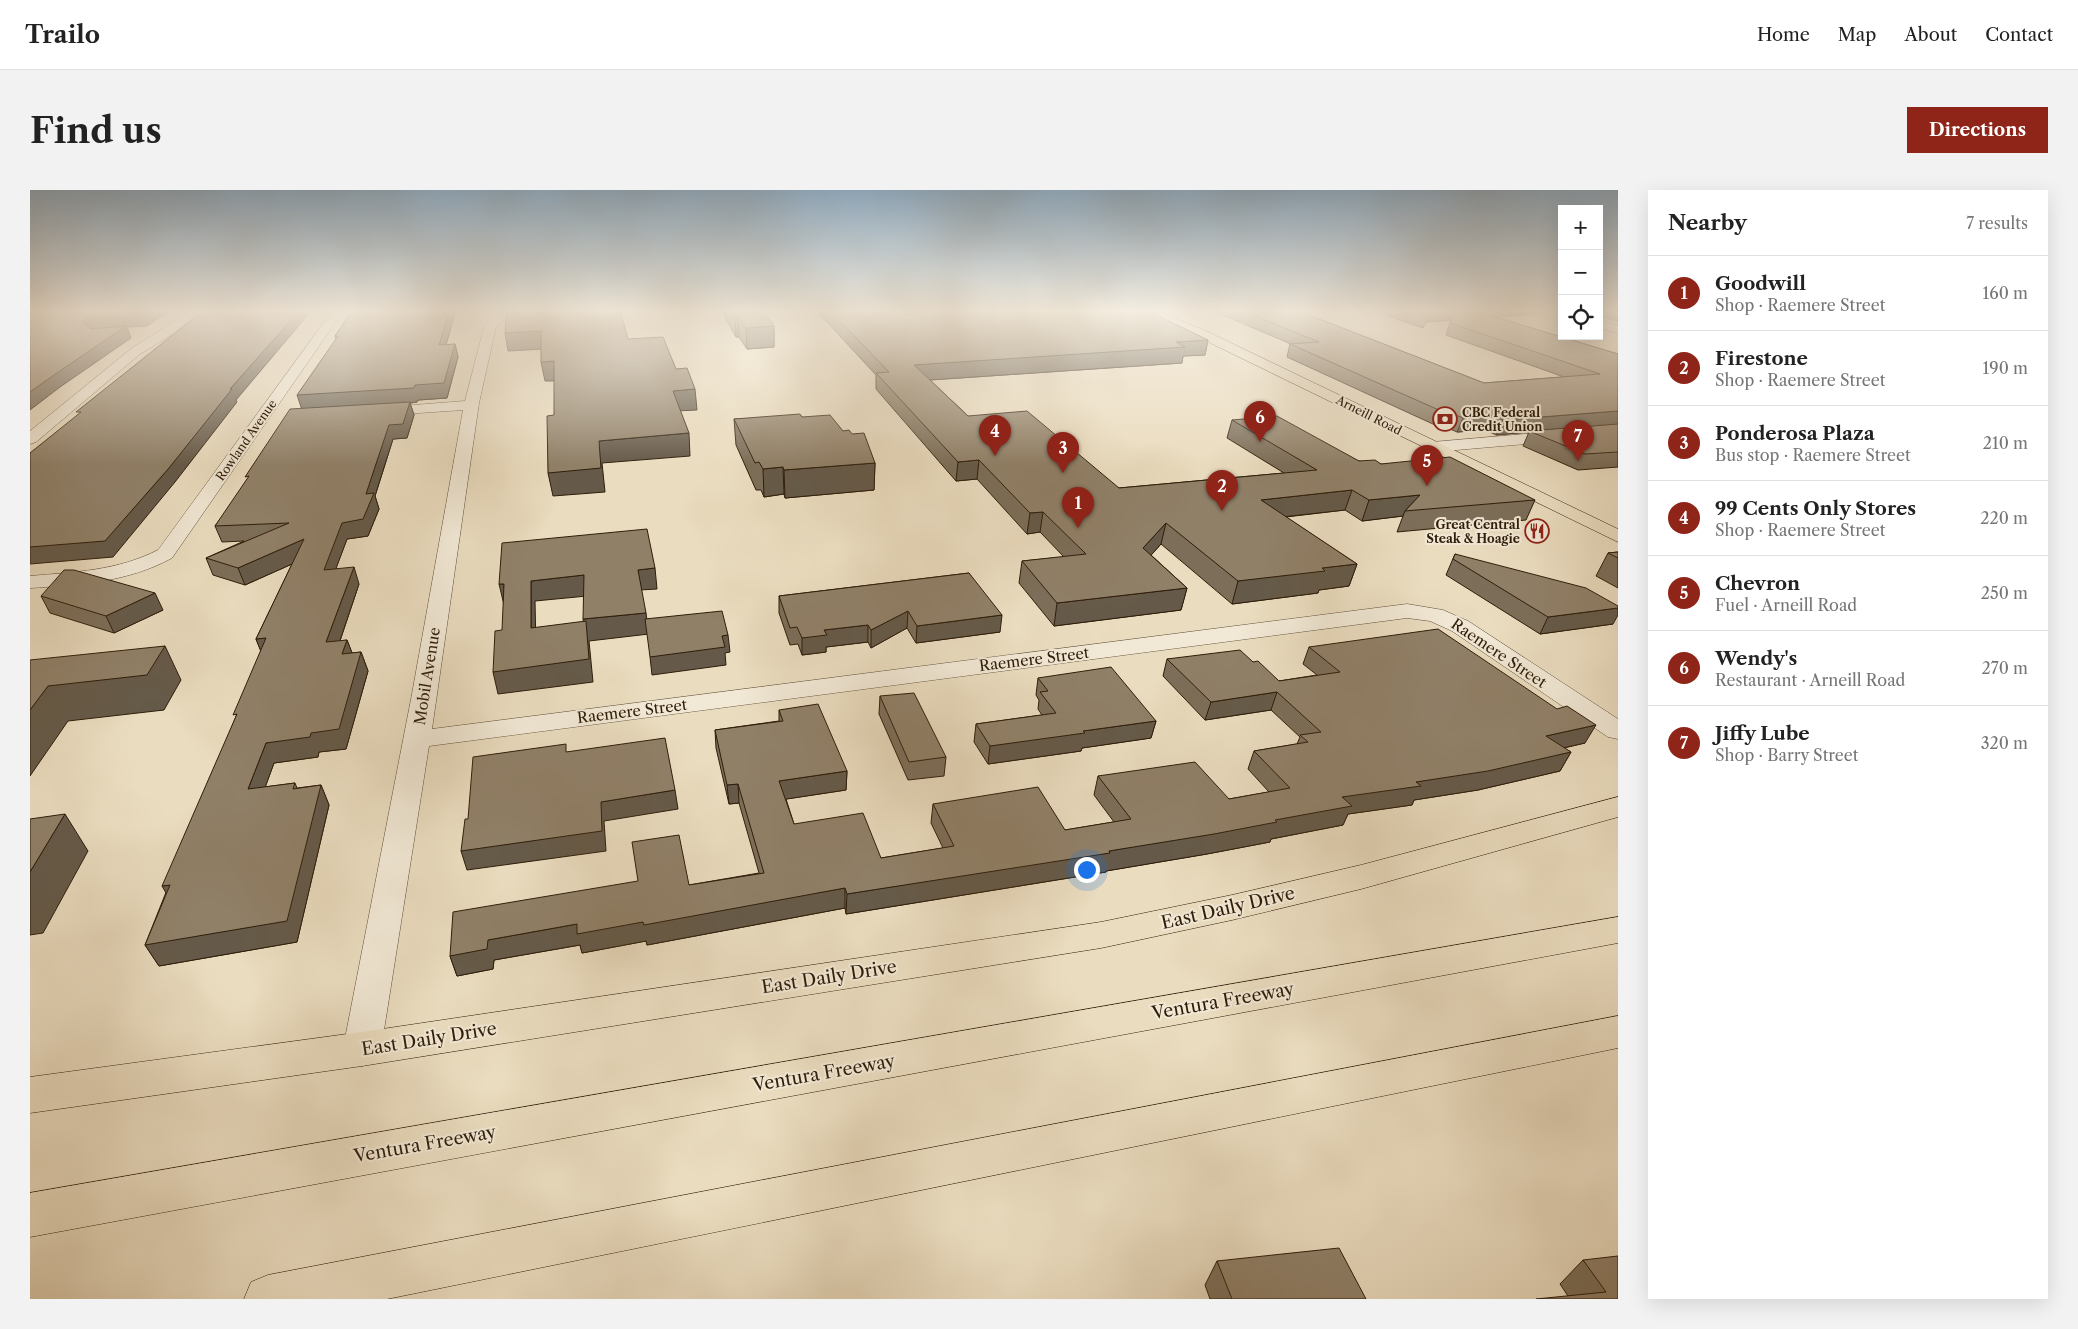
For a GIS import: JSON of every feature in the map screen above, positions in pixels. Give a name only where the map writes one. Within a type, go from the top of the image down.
[{"type":"main road","name":"Arneill Road","points":[[1258,362],[1618,536]]},
{"type":"main road","name":"East Daily Drive","points":[[30,1095],[362,1049],[1101,935],[1204,915],[1351,880],[1618,807]]},
{"type":"main road","name":"Ventura Freeway","points":[[30,1215],[1618,930]]},
{"type":"main road","points":[[268,1299],[1618,1032]]},
{"type":"street","points":[[30,439],[123,362]]},
{"type":"street","name":"Rowland Avenue","points":[[30,582],[114,574],[148,564],[168,550],[301,362]]},
{"type":"street","name":"Mobil Avenue","points":[[362,1049],[417,739],[473,405],[482,362]]},
{"type":"street","points":[[365,412],[473,405]]},
{"type":"street","points":[[261,419],[280,418]]},
{"type":"street","points":[[1433,447],[1618,431]]},
{"type":"street","name":"Raemere Street","points":[[417,739],[1407,611],[1435,615],[1455,623],[1618,731]]},
{"type":"building","points":[[30,362],[73,362],[54,375],[30,392]]},
{"type":"building","points":[[139,362],[254,362],[230,389],[232,389],[169,468],[105,541],[30,547],[30,453],[81,412],[76,412]]},
{"type":"building","points":[[320,362],[450,362],[444,383],[415,385],[414,388],[297,395]]},
{"type":"building","points":[[554,362],[673,362],[676,369],[687,368],[695,389],[673,391],[689,433],[599,441],[601,468],[548,473],[547,416],[554,415]]},
{"type":"building","points":[[879,362],[963,362],[914,365],[968,416],[1027,411],[1119,488],[1317,470],[1232,420],[1277,416],[1359,461],[1375,460],[1381,464],[1450,457],[1535,500],[1405,511],[1420,495],[1369,500],[1352,490],[1261,500],[1357,564],[1322,568],[1325,571],[1238,581],[1166,523],[1143,548],[1187,588],[1057,603],[1022,561],[1086,554],[1043,512],[1030,513],[979,460],[958,462],[876,373],[889,372]]},
{"type":"building","points":[[1330,362],[1429,362],[1484,383],[1600,374],[1564,362],[1618,362],[1618,411],[1503,420],[1492,415],[1463,418],[1446,411],[1441,411]]},
{"type":"building","points":[[410,402],[403,424],[389,425],[366,494],[374,493],[363,519],[342,523],[324,570],[354,567],[326,642],[347,640],[342,654],[361,652],[339,729],[311,733],[310,737],[266,743],[248,789],[295,783],[293,789],[321,785],[287,921],[145,945],[170,885],[162,886],[237,714],[233,715],[266,638],[256,639],[304,539],[238,568],[206,558],[289,523],[215,526],[249,476],[245,477],[290,409]]},
{"type":"building","points":[[800,414],[802,417],[830,415],[843,431],[849,430],[852,434],[864,433],[875,463],[784,470],[783,467],[763,469],[759,462],[755,463],[734,419]]},
{"type":"building","points":[[1618,424],[1618,452],[1585,454],[1529,431]]},
{"type":"building","points":[[647,529],[655,568],[638,570],[646,613],[583,619],[584,575],[531,581],[531,628],[586,621],[589,659],[493,672],[495,631],[502,630],[504,584],[499,584],[502,543]]},
{"type":"building","points":[[1618,552],[1618,558],[1608,553]]},
{"type":"building","points":[[1455,554],[1586,588],[1618,606],[1618,608],[1548,617],[1453,559]]},
{"type":"building","points":[[64,570],[74,570],[155,593],[106,616],[41,596]]},
{"type":"building","points":[[969,573],[1002,615],[917,626],[908,611],[871,630],[868,625],[824,630],[827,635],[802,638],[797,627],[790,628],[779,596]]},
{"type":"building","points":[[722,611],[728,635],[722,636],[725,647],[650,657],[645,619]]},
{"type":"building","points":[[1438,629],[1557,709],[1567,706],[1596,725],[1546,736],[1571,752],[1488,771],[1416,782],[1421,786],[1342,797],[1352,806],[1275,820],[1277,822],[1109,851],[1110,853],[847,894],[845,888],[644,925],[643,922],[577,934],[577,924],[488,940],[487,949],[450,956],[453,912],[638,881],[632,842],[679,835],[689,885],[764,873],[738,784],[727,785],[715,730],[783,721],[779,710],[818,704],[847,771],[779,781],[794,824],[863,813],[881,858],[954,846],[933,804],[1038,787],[1065,830],[1131,819],[1098,776],[1195,762],[1229,799],[1290,788],[1254,751],[1308,742],[1300,735],[1321,732],[1277,692],[1211,702],[1167,659],[1240,650],[1253,662],[1258,661],[1279,681],[1340,672],[1309,647]]},
{"type":"building","points":[[165,646],[147,675],[48,686],[30,710],[30,660]]},
{"type":"building","points":[[1111,667],[1156,721],[990,746],[976,724],[1056,713],[1040,692],[1048,691],[1038,678]]},
{"type":"building","points":[[914,693],[946,757],[909,762],[880,696]]},
{"type":"building","points":[[665,738],[675,790],[601,802],[602,831],[461,851],[465,819],[468,819],[473,757],[566,744],[566,752]]},
{"type":"building","points":[[65,814],[30,872],[30,819]]},
{"type":"building","points":[[1339,1248],[1366,1299],[1232,1299],[1217,1261]]},
{"type":"building","points":[[1618,1256],[1618,1299],[1536,1299],[1606,1292],[1583,1260]]},
{"type":"place","name":"CBC Federal Credit Union","points":[[1445,419]]},
{"type":"place","name":"Wendy's","points":[[1260,442]]},
{"type":"place","name":"99 Cents Only Stores","points":[[995,456]]},
{"type":"place","name":"Jiffy Lube","points":[[1578,461]]},
{"type":"place","name":"Ponderosa Plaza","points":[[1063,473]]},
{"type":"place","name":"Chevron","points":[[1427,486]]},
{"type":"place","name":"Firestone","points":[[1222,511]]},
{"type":"place","name":"Goodwill","points":[[1078,528]]},
{"type":"place","name":"Great Central Steak & Hoagie","points":[[1537,531]]}]
